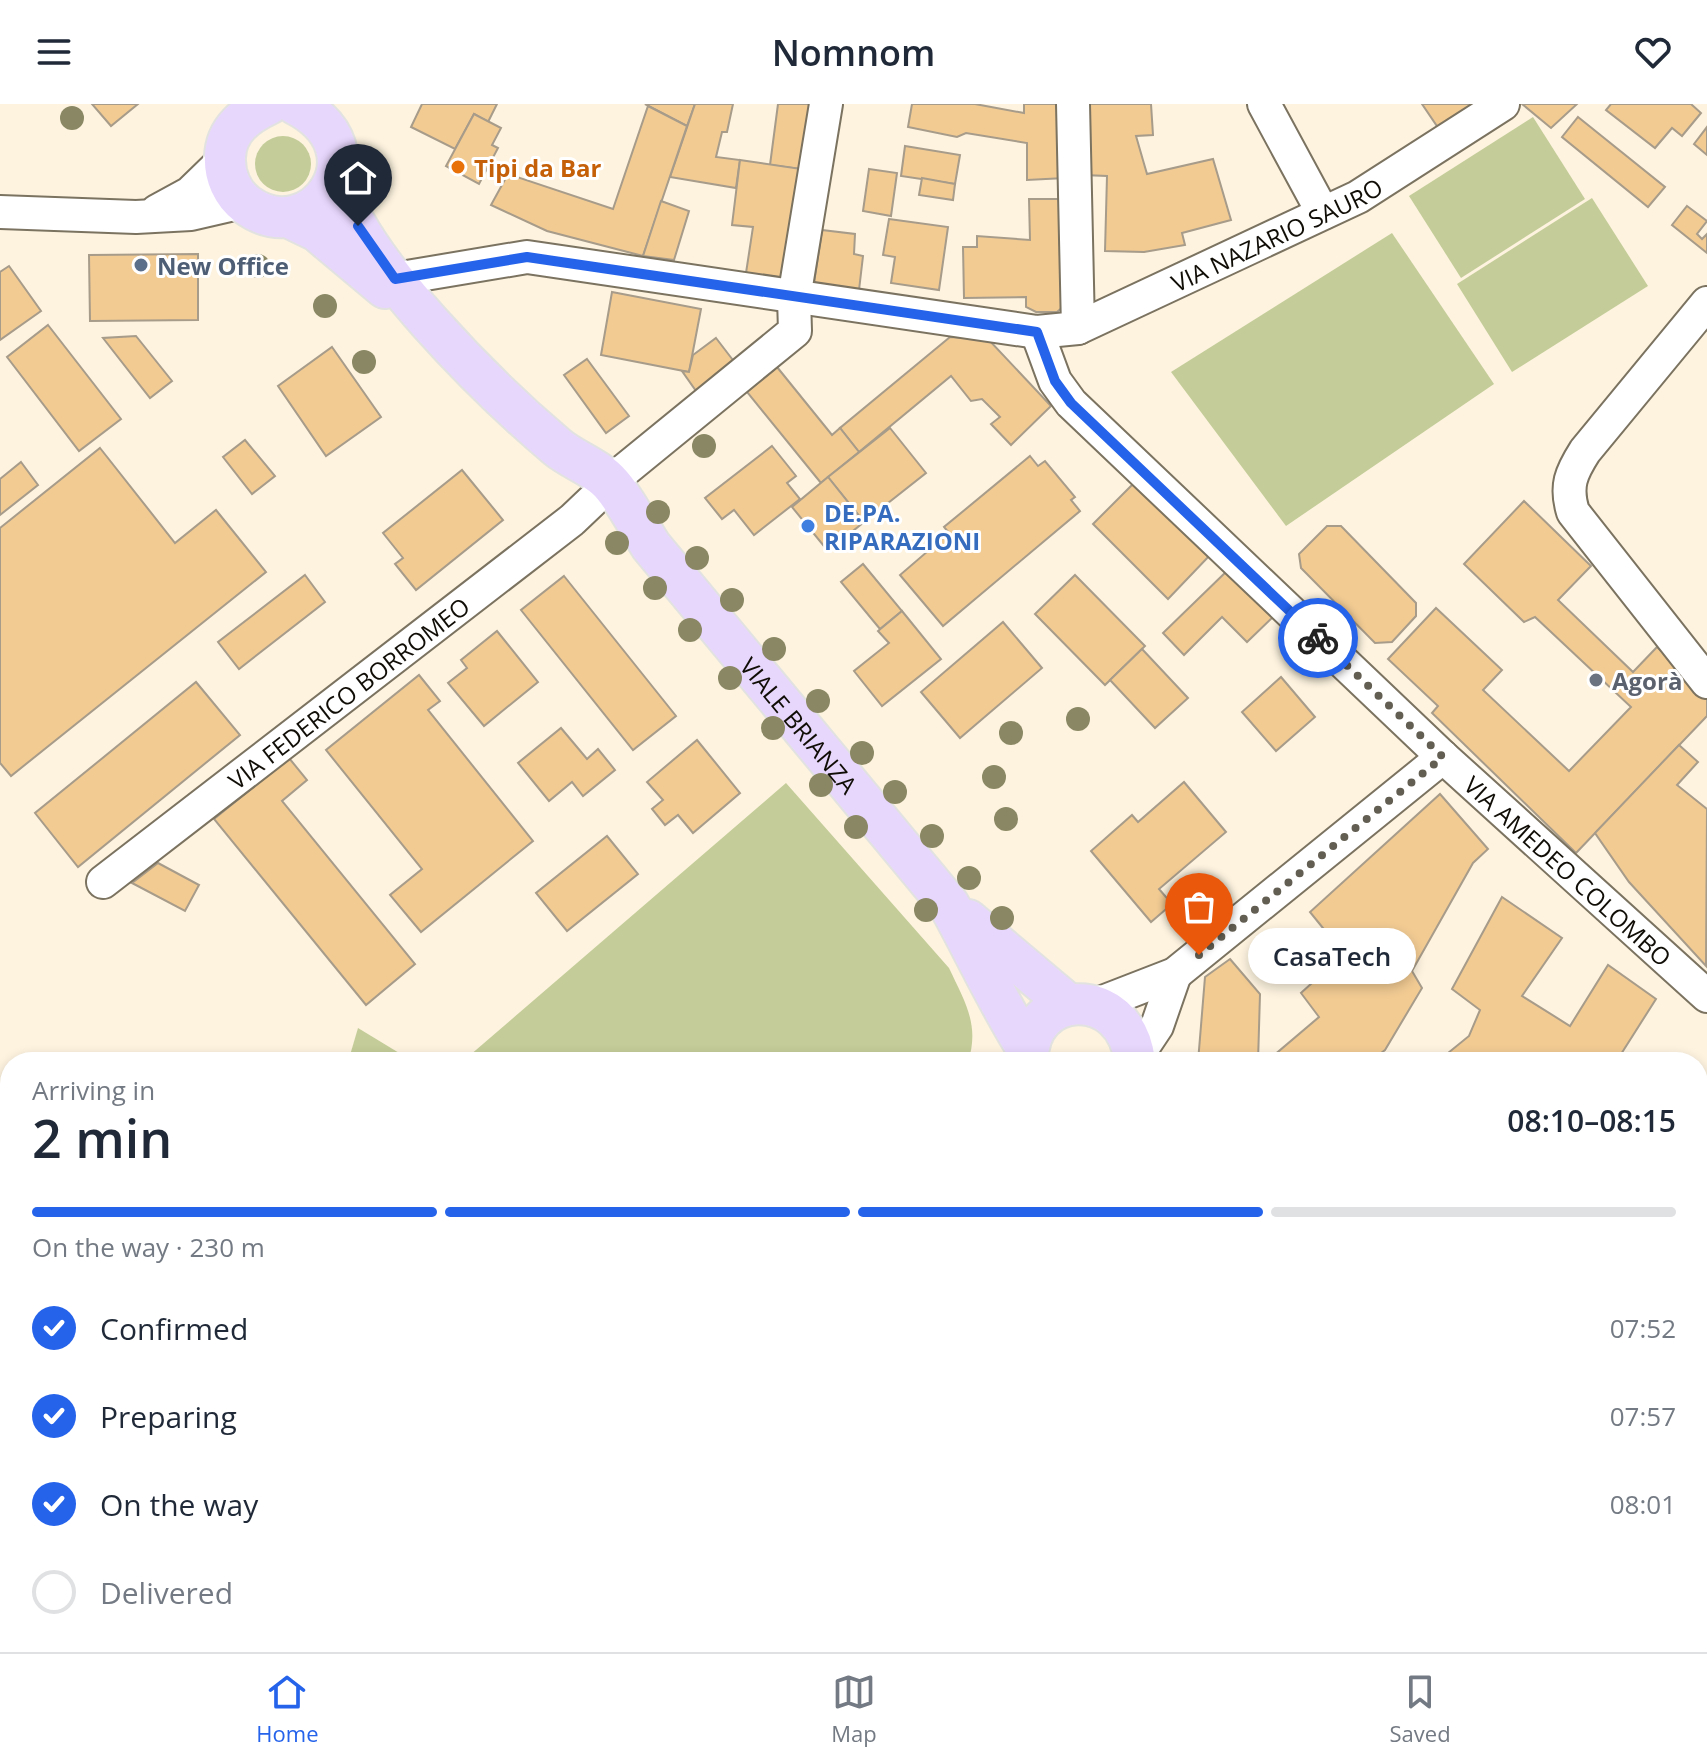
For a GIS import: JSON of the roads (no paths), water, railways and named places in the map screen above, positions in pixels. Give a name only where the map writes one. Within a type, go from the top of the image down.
[{"type":"main road","points":[[243,202],[233,190],[226,133],[247,114],[269,104]]},
{"type":"main road","name":"VIALE BRIANZA","points":[[294,104],[317,115],[332,133],[339,156],[336,180],[341,198],[421,313],[559,448],[651,546],[949,905],[1026,1052]]},
{"type":"main road","points":[[288,217],[309,211],[325,198],[336,180]]},
{"type":"main road","name":"VIALE BRIANZA","points":[[243,202],[272,217],[288,217],[317,231],[360,270],[421,313]]},
{"type":"main road","name":"VIALE BRIANZA","points":[[949,905],[1082,1005],[1124,1025],[1132,1052]]},
{"type":"main road","name":"VIALE BRIANZA","points":[[1029,1052],[1041,1021],[1082,1005]]},
{"type":"street","points":[[395,279],[527,257],[794,298],[826,104]]},
{"type":"street","points":[[1073,104],[1078,328]]},
{"type":"street","points":[[1264,104],[1323,213]]},
{"type":"street","name":"VIA NAZARIO SAURO","points":[[794,298],[1037,332],[1078,328],[1358,197],[1503,104]]},
{"type":"street","points":[[136,217],[165,208],[190,193],[226,133]]},
{"type":"street","points":[[0,212],[136,217],[191,214],[243,202]]},
{"type":"street","name":"VIA FEDERICO BORROMEO","points":[[103,882],[572,520],[601,492],[795,331],[794,298]]},
{"type":"street","points":[[1707,303],[1585,451],[1570,474],[1568,494],[1573,512],[1707,682]]},
{"type":"street","name":"VIA AMEDEO COLOMBO","points":[[1037,332],[1055,381],[1071,403],[1443,757],[1707,996]]},
{"type":"street","points":[[1082,1005],[1175,974],[1443,757]]},
{"type":"street","points":[[1141,1052],[1157,1026],[1175,974]]},
{"type":"place","name":"Tipi da Bar","points":[[458,167]]},
{"type":"place","name":"New Office","points":[[141,265]]},
{"type":"place","name":"DE.PA. RIPARAZIONI","points":[[808,526]]},
{"type":"place","name":"Agorà","points":[[1596,680]]},
{"type":"place","name":"CasaTech","points":[[1199,955]]}]
